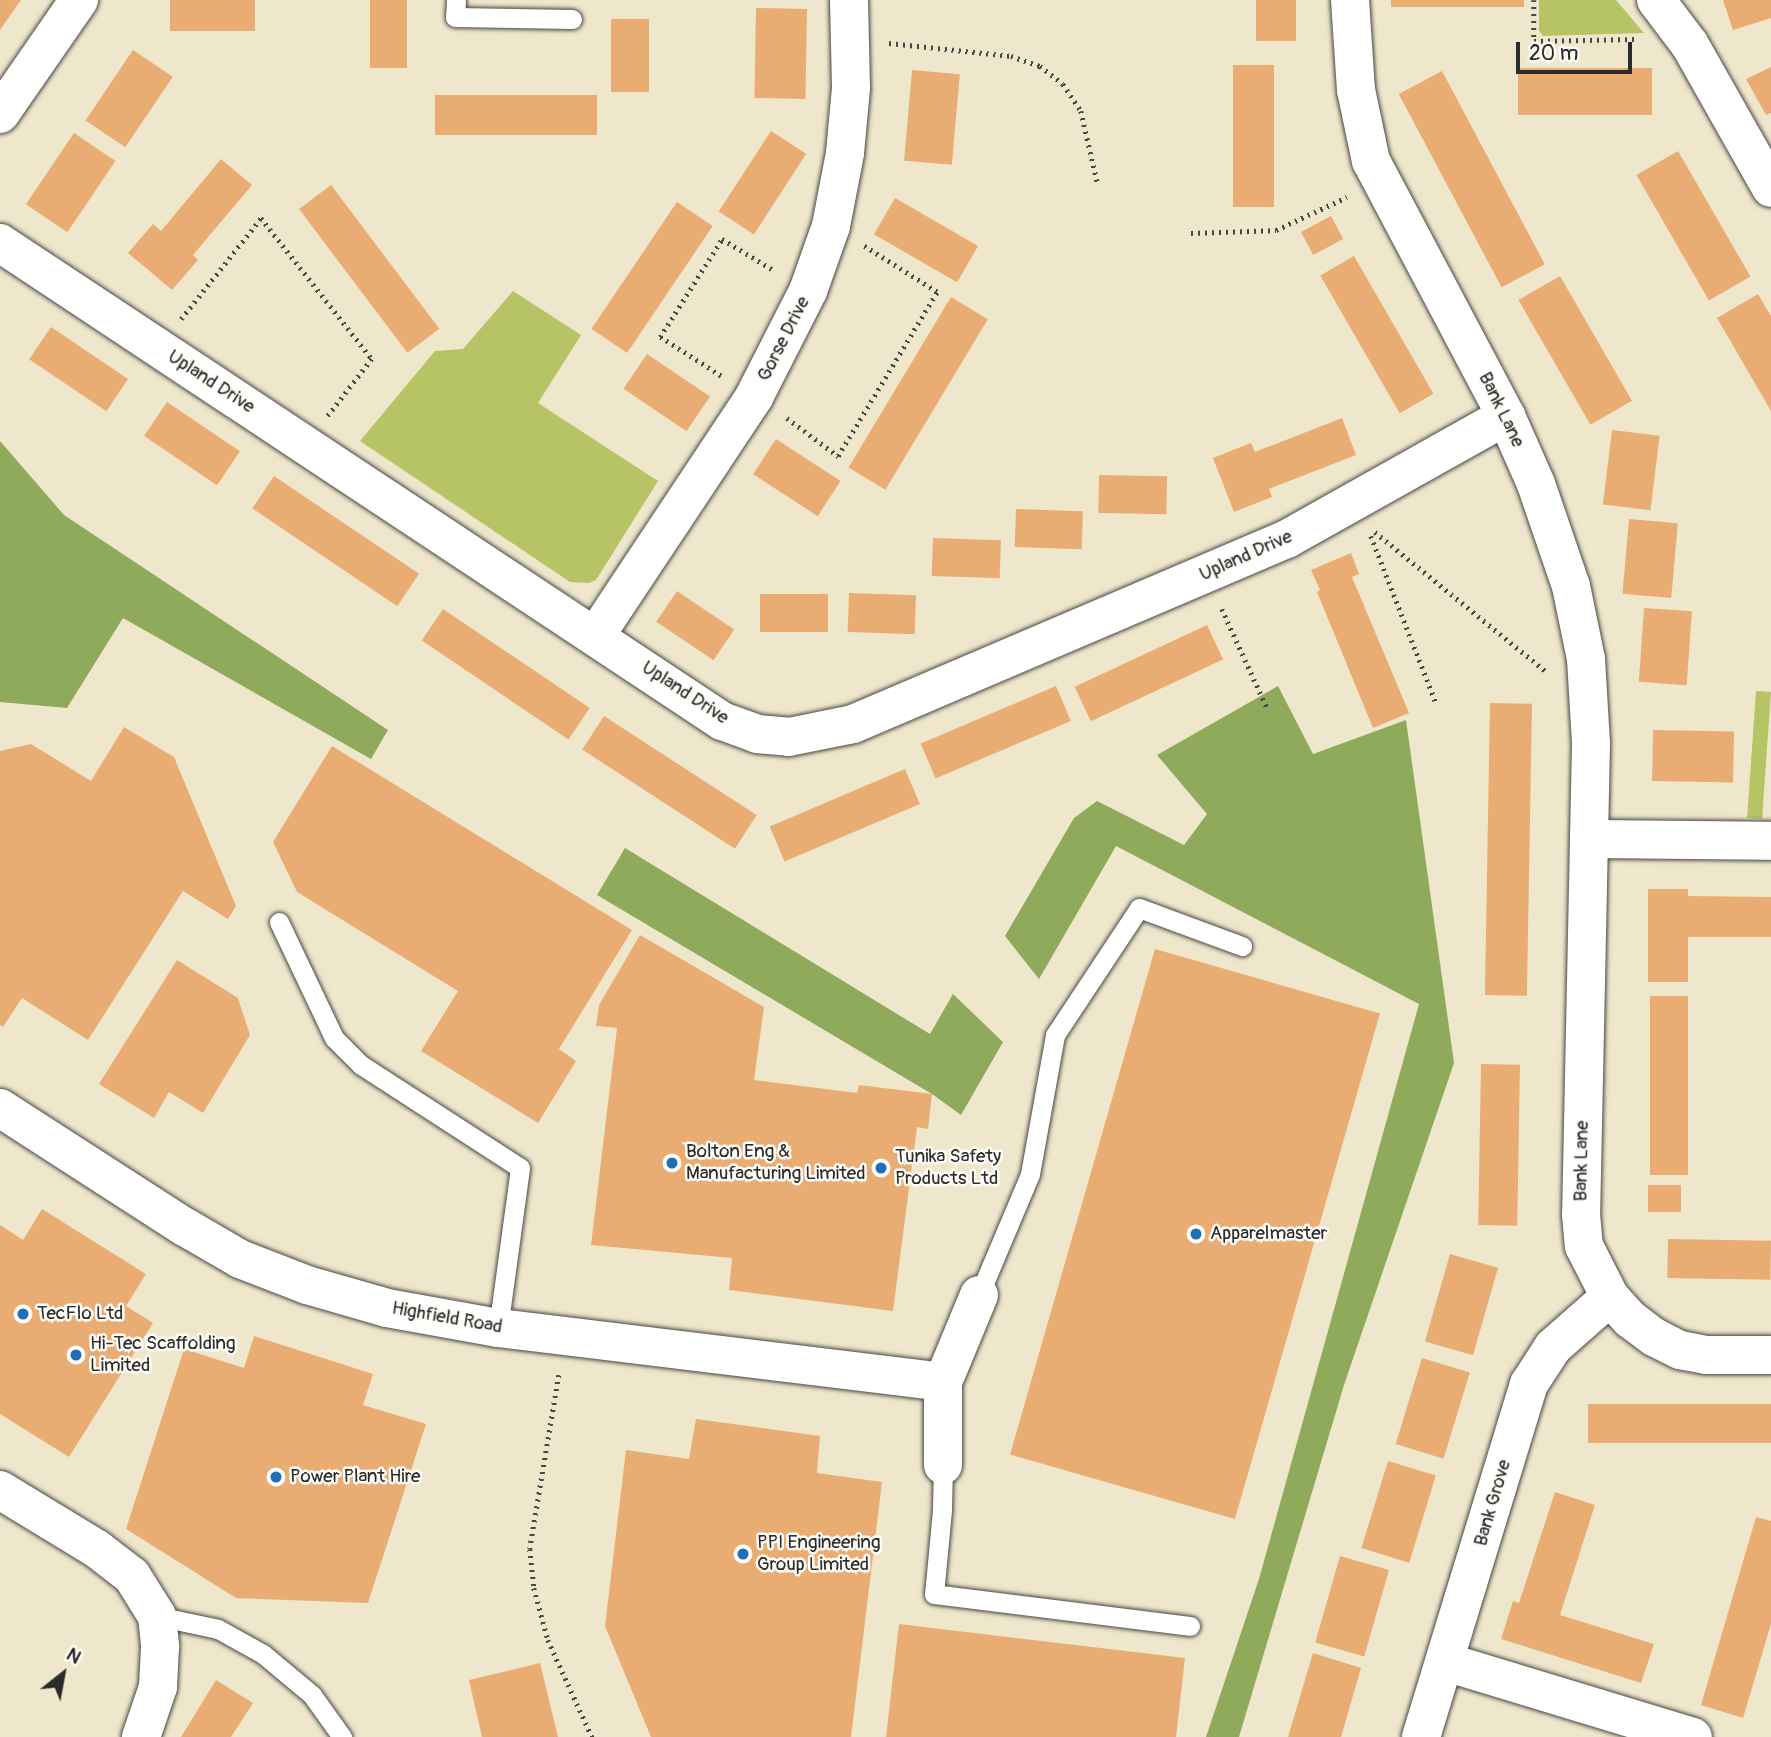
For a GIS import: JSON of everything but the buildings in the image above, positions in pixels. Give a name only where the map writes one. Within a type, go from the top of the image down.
[{"type":"street","points":[[0,114],[79,0]]},
{"type":"street","name":"Gorse Drive","points":[[596,635],[754,396],[808,291],[831,226],[846,140],[851,88],[849,0]]},
{"type":"street","name":"Bank Lane","points":[[1350,0],[1359,114],[1367,149],[1380,182],[1506,416],[1553,528],[1571,586],[1586,659],[1589,706],[1589,839],[1581,1214],[1584,1246],[1610,1297],[1630,1319],[1654,1337],[1680,1350],[1706,1355],[1771,1355]]},
{"type":"street","points":[[1656,0],[1685,38],[1771,188]]},
{"type":"street","name":"Upland Drive","points":[[0,243],[596,635],[722,721],[757,734],[789,737],[853,724],[1287,539],[1506,416]]},
{"type":"street","points":[[1589,839],[1771,841]]},
{"type":"street","name":"Highfield Road","points":[[0,1108],[240,1259],[307,1285],[387,1308],[498,1328],[943,1382]]},
{"type":"street","points":[[943,1465],[943,1382],[979,1295]]},
{"type":"street","name":"Bank Grove","points":[[1422,1737],[1529,1384],[1553,1347],[1610,1297]]},
{"type":"street","points":[[0,1490],[97,1549],[132,1576],[157,1616],[160,1647],[158,1687],[141,1737]]},
{"type":"street","points":[[1446,1662],[1693,1737]]},
{"type":"lane","points":[[456,0],[455,17],[572,19]]},
{"type":"lane","points":[[979,1295],[1030,1174],[1055,1035],[1139,908],[1242,946]]},
{"type":"lane","points":[[279,922],[334,1038],[361,1065],[520,1168],[498,1328]]},
{"type":"lane","points":[[943,1465],[942,1510],[933,1594],[1189,1626]]},
{"type":"lane","points":[[157,1616],[218,1629],[262,1654],[312,1695],[342,1737]]},
{"type":"path","points":[[1534,0],[1534,41],[1685,38]]},
{"type":"path","points":[[850,38],[1011,56],[1040,66],[1063,84],[1081,111],[1098,185]]},
{"type":"path","points":[[1191,233],[1276,230],[1380,182]]},
{"type":"path","points":[[159,348],[261,218],[372,359],[306,444]]},
{"type":"path","points":[[808,291],[722,239],[660,337],[754,396],[838,456],[937,292],[831,226]]},
{"type":"path","points":[[1436,703],[1367,526],[1589,706]]},
{"type":"path","points":[[1206,574],[1268,710]]},
{"type":"path","points":[[566,1336],[530,1549],[534,1588],[548,1640],[592,1737]]},
{"type":"green space","points":[[1539,0],[1616,0],[1644,33],[1543,36],[1539,31]]},
{"type":"green space","points":[[513,291],[581,335],[538,403],[658,481],[596,580],[589,583],[570,582],[360,441],[435,351],[463,349]]},
{"type":"green space","points":[[0,441],[64,515],[388,730],[371,759],[123,618],[67,708],[0,702]]},
{"type":"green space","points":[[1278,686],[1313,754],[1406,720],[1454,1063],[1344,1385],[1239,1737],[1206,1737],[1259,1579],[1419,1004],[1116,846],[1039,979],[1005,936],[1074,818],[1097,801],[1184,845],[1207,814],[1157,755]]},
{"type":"green space","points":[[1756,691],[1771,692],[1762,819],[1747,818]]},
{"type":"green space","points":[[625,848],[930,1034],[953,994],[1003,1042],[961,1115],[932,1094],[597,895]]},
{"type":"place","name":"Bolton Eng & Manufacturing Limited","points":[[672,1163]]},
{"type":"place","name":"Tunika Safety Products Ltd","points":[[881,1168]]},
{"type":"place","name":"Apparelmaster","points":[[1196,1234]]},
{"type":"place","name":"TecFlo Ltd","points":[[23,1314]]},
{"type":"place","name":"Hi-Tec Scaffolding Limited","points":[[76,1355]]},
{"type":"place","name":"Power Plant Hire","points":[[276,1477]]},
{"type":"place","name":"PPI Engineering Group Limited","points":[[743,1554]]}]
